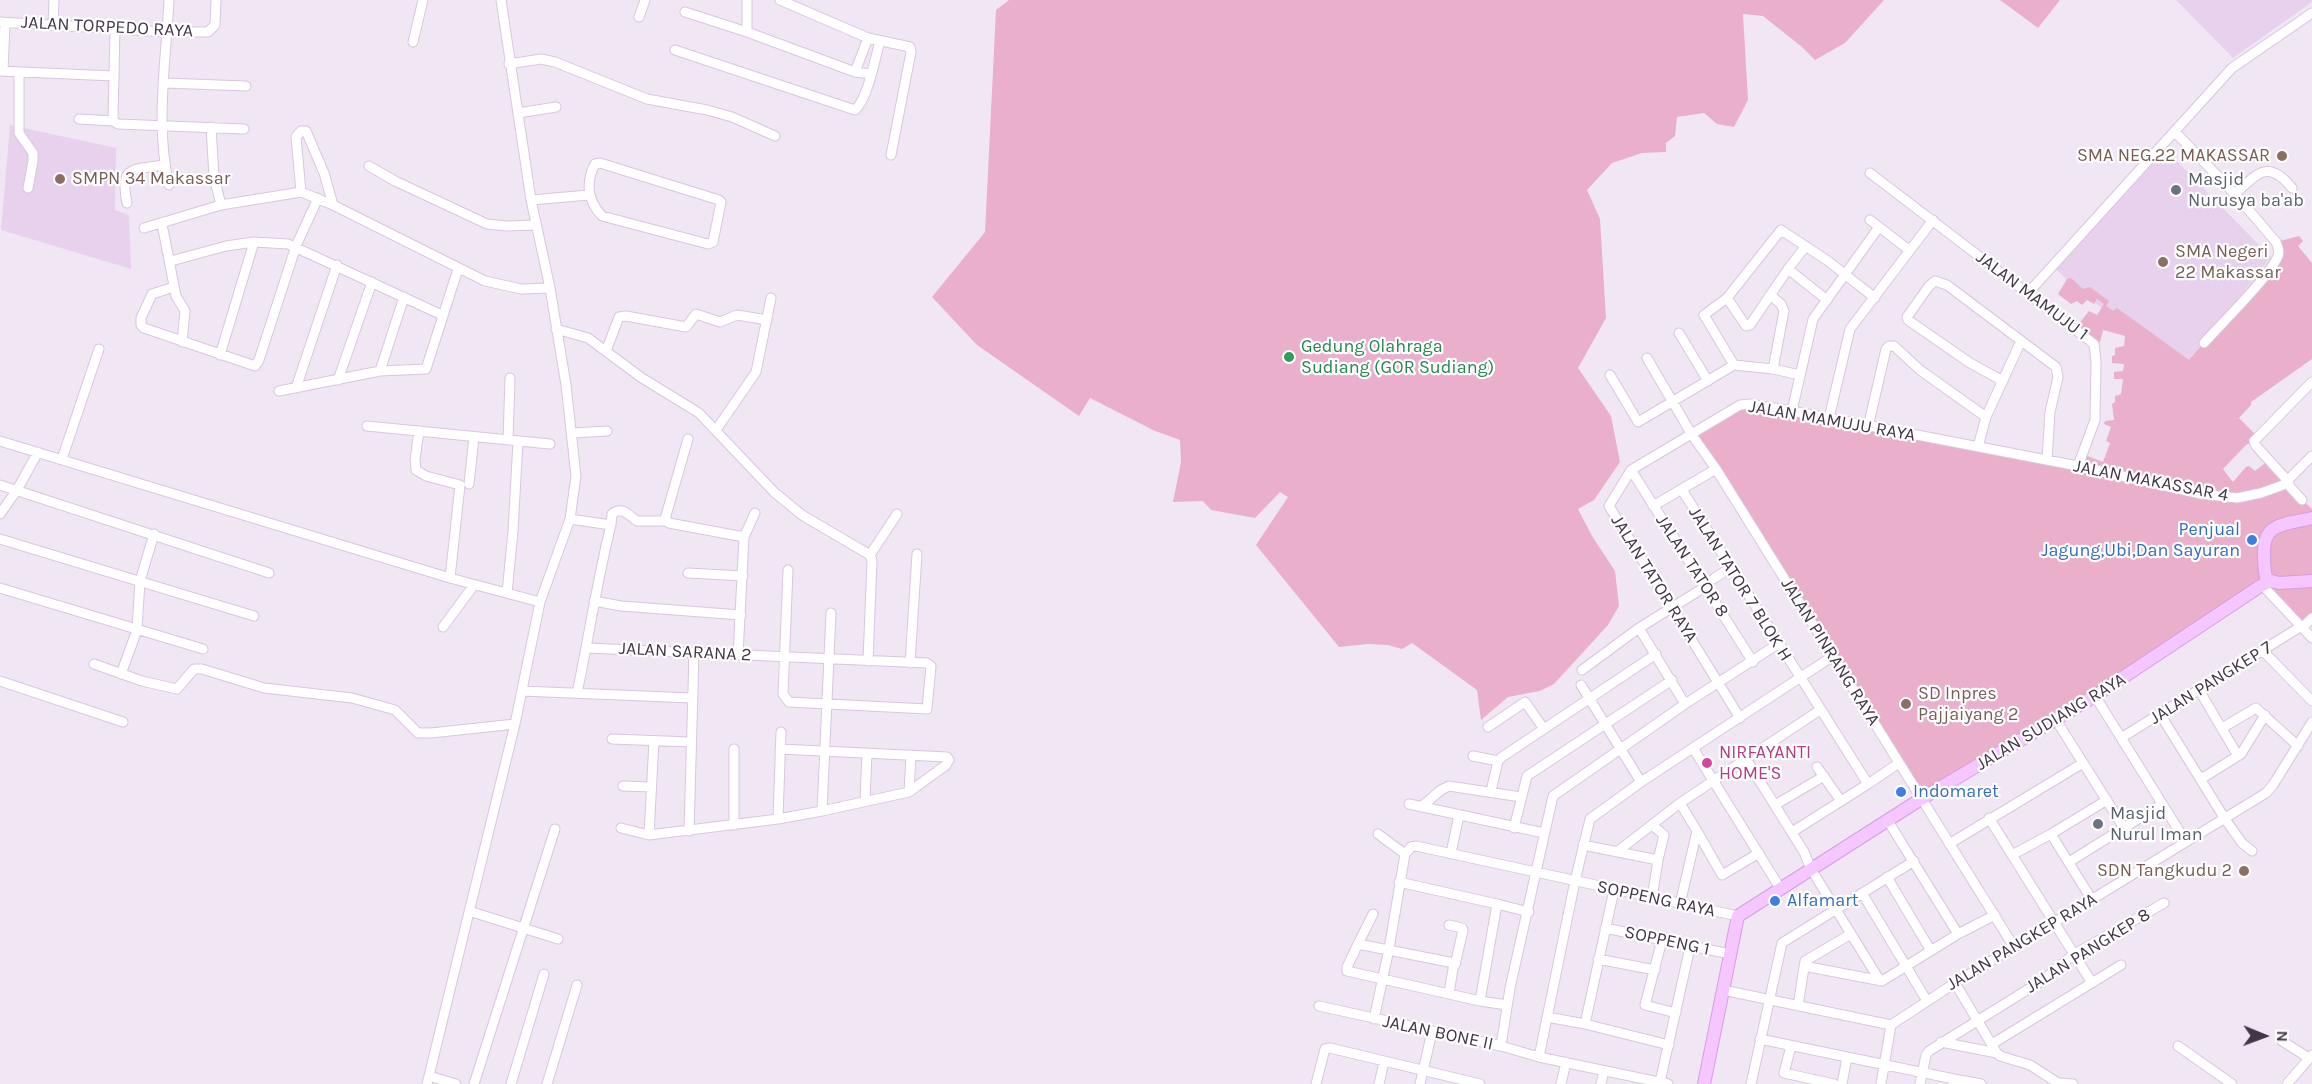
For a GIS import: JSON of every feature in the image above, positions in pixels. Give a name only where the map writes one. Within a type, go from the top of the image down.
[{"type":"street","points":[[53,26],[54,0]]},
{"type":"street","points":[[169,0],[162,126],[164,165],[169,185]]},
{"type":"street","name":"JALAN TORPEDO RAYA","points":[[2,23],[208,32],[215,25],[216,0]]},
{"type":"street","points":[[413,42],[423,0]]},
{"type":"street","points":[[456,1084],[428,1080],[515,724],[540,602],[570,519],[576,476],[572,433],[550,288],[531,200],[501,0]]},
{"type":"street","points":[[639,17],[645,0]]},
{"type":"street","points":[[747,0],[747,32]]},
{"type":"street","points":[[780,0],[868,38],[909,46],[911,52],[891,155]]},
{"type":"street","points":[[804,10],[808,0]]},
{"type":"street","points":[[685,12],[855,72],[871,74]]},
{"type":"street","points":[[2028,293],[2232,68],[2312,13]]},
{"type":"street","points":[[2,23],[2,71],[114,75]]},
{"type":"street","points":[[113,121],[115,28]]},
{"type":"street","points":[[855,72],[868,38]]},
{"type":"street","points":[[675,50],[855,110],[858,108],[871,74],[880,41]]},
{"type":"street","points":[[509,64],[541,59],[555,62],[647,99],[732,117],[775,136]]},
{"type":"street","points":[[19,72],[19,133],[33,153],[28,188]]},
{"type":"street","points":[[165,83],[246,86]]},
{"type":"street","points":[[518,113],[556,107]]},
{"type":"street","points":[[79,119],[113,121],[118,124],[244,129]]},
{"type":"street","points":[[212,127],[214,177],[221,205]]},
{"type":"street","points":[[301,192],[296,137],[301,130],[306,131],[333,205]]},
{"type":"street","points":[[2175,132],[2235,194],[2276,242],[2279,249],[2278,256],[2270,270],[2204,343]]},
{"type":"street","points":[[600,163],[719,200],[721,202],[713,242],[708,244],[602,216],[594,208],[589,195],[591,171],[595,164],[600,163]]},
{"type":"street","points":[[127,203],[123,184],[127,174],[132,170],[164,165]]},
{"type":"street","points":[[369,166],[395,182],[487,224],[536,225]]},
{"type":"street","points":[[2235,194],[2262,172],[2269,170],[2278,173],[2292,188]]},
{"type":"street","name":"JALAN MAMUJU 1","points":[[1870,173],[2092,341],[2096,348],[2095,420],[2078,466]]},
{"type":"street","points":[[144,228],[221,205],[301,192],[333,205],[484,281],[521,289],[550,288]]},
{"type":"street","points":[[531,200],[589,195]]},
{"type":"street","points":[[174,287],[152,294],[141,322],[144,328],[220,356],[255,366],[259,360],[296,246],[318,198]]},
{"type":"street","points":[[1870,220],[1910,250]]},
{"type":"street","points":[[1829,418],[1849,332],[1933,220]]},
{"type":"street","points":[[162,224],[176,296],[185,311],[182,342]]},
{"type":"street","points":[[1792,411],[1814,319],[1880,227]]},
{"type":"street","points":[[1734,365],[1704,315],[1727,298],[1781,230],[1828,261],[1844,276],[1875,298]]},
{"type":"street","points":[[220,356],[254,242]]},
{"type":"street","points":[[171,261],[226,246],[254,242],[279,242],[296,246],[442,315]]},
{"type":"street","points":[[1727,298],[1748,326],[1750,325],[1805,247]]},
{"type":"street","points":[[296,388],[337,265]]},
{"type":"street","points":[[279,391],[380,372],[426,369],[459,269]]},
{"type":"street","points":[[1788,269],[1827,300]]},
{"type":"street","points":[[2003,381],[1970,363],[1908,320],[1907,317],[1935,281],[1941,282],[2056,367],[2058,371],[2050,412],[2047,460]]},
{"type":"street","points":[[338,380],[372,282]]},
{"type":"street","points":[[1770,295],[1784,309],[1773,369]]},
{"type":"street","points":[[380,372],[404,297]]},
{"type":"street","points":[[716,430],[756,372],[771,298]]},
{"type":"street","points":[[606,351],[619,317],[626,316],[686,327],[696,314],[720,322],[737,315],[767,320]]},
{"type":"street","points":[[556,329],[588,338],[642,378],[699,413],[774,492],[802,514],[870,555],[872,561],[868,661]]},
{"type":"street","points":[[1679,333],[1708,381]]},
{"type":"street","points":[[1978,447],[1986,417],[2021,341]]},
{"type":"street","points":[[1868,427],[1886,349],[1889,346],[1894,346],[1920,370],[1986,417]]},
{"type":"street","points":[[62,459],[99,349]]},
{"type":"street","name":"JALAN PINRANG RAYA","points":[[1647,358],[1692,435],[1716,469],[2014,947]]},
{"type":"street","points":[[1610,375],[1638,422],[1734,365],[1773,369],[1800,375]]},
{"type":"street","points":[[507,593],[513,531],[510,378]]},
{"type":"street","points":[[2302,500],[2254,441],[2312,382]]},
{"type":"street","name":"JALAN MAMUJU RAYA","points":[[1692,435],[1745,404],[1978,447]]},
{"type":"street","points":[[367,426],[550,444]]},
{"type":"street","points":[[419,431],[416,470],[426,476],[460,485],[450,578]]},
{"type":"street","points":[[572,433],[607,431]]},
{"type":"street","name":"JALAN TATOR RAYA","points":[[1692,435],[1631,470],[1609,506],[1740,718]]},
{"type":"street","points":[[469,484],[474,437]]},
{"type":"street","points":[[666,521],[665,517],[688,439]]},
{"type":"street","points":[[0,441],[450,578],[540,602]]},
{"type":"street","name":"JALAN MAKASSAR 4","points":[[1978,447],[2078,466],[2201,494],[2237,498],[2283,485],[2312,456]]},
{"type":"street","points":[[0,514],[17,490],[38,452]]},
{"type":"street","points":[[1653,506],[1716,469]]},
{"type":"street","name":"JALAN TATOR 8","points":[[1631,470],[1753,662]]},
{"type":"street","points":[[0,485],[269,573]]},
{"type":"street","name":"JALAN TATOR 7 BLOK H","points":[[1682,490],[1799,679],[1868,784]]},
{"type":"street","points":[[577,693],[612,514],[620,511],[630,513],[637,521],[666,521],[744,537]]},
{"type":"street","points":[[738,655],[744,537],[755,513]]},
{"type":"street","points":[[870,555],[897,514]]},
{"type":"street","points":[[2312,518],[2277,527],[2267,534],[2264,548],[2267,580],[2301,628],[2312,638]]},
{"type":"street","points":[[570,519],[611,525]]},
{"type":"street","points":[[122,674],[137,630],[140,581],[153,534]]},
{"type":"street","points":[[0,539],[254,616]]},
{"type":"street","points":[[788,570],[784,656],[785,698],[793,703],[927,709],[931,666],[927,663],[910,663],[917,554]]},
{"type":"street","points":[[1582,670],[1639,628],[1730,568]]},
{"type":"street","points":[[688,573],[743,576]]},
{"type":"street","points":[[2267,580],[2310,582]]},
{"type":"street","name":"JALAN SUDIANG RAYA","points":[[1737,916],[1921,799],[2095,696],[2267,580]]},
{"type":"street","points":[[443,627],[474,585]]},
{"type":"street","points":[[0,588],[203,648]]},
{"type":"street","points":[[594,601],[621,606],[741,615]]},
{"type":"street","points":[[822,811],[831,613]]},
{"type":"street","name":"JALAN PANGKEP 7","points":[[2121,738],[2301,628],[2312,618]]},
{"type":"street","points":[[1639,628],[1686,704]]},
{"type":"street","points":[[1501,1046],[1507,1005],[1538,873],[1553,796],[1620,748],[1778,644]]},
{"type":"street","name":"JALAN SARANA 2","points":[[587,648],[910,663]]},
{"type":"street","points":[[2262,650],[2312,700]]},
{"type":"street","points":[[689,831],[694,652]]},
{"type":"street","points":[[1491,791],[1498,761],[1656,654]]},
{"type":"street","points":[[1539,1057],[1575,880],[1590,819],[1641,782],[1833,656]]},
{"type":"street","points":[[94,664],[177,689],[194,669],[202,669],[264,688],[352,698],[395,710],[418,733],[515,724]]},
{"type":"street","points":[[1514,828],[1527,776],[1672,680]]},
{"type":"street","points":[[0,681],[123,722]]},
{"type":"street","points":[[1581,685],[1641,782]]},
{"type":"street","points":[[2199,690],[2238,756]]},
{"type":"street","points":[[522,691],[692,698]]},
{"type":"street","points":[[2095,696],[2186,842]]},
{"type":"street","points":[[1488,727],[1525,702],[1544,729]]},
{"type":"street","points":[[2222,728],[2252,709],[2259,710],[2298,746]]},
{"type":"street","points":[[1618,850],[1713,780],[1820,710]]},
{"type":"street","points":[[2160,714],[2225,819],[2250,849]]},
{"type":"street","points":[[2201,779],[2238,756],[2265,715]]},
{"type":"street","points":[[2056,720],[2124,828]]},
{"type":"street","name":"JALAN PANGKEP RAYA","points":[[1891,1025],[1927,1000],[2270,790],[2312,722]]},
{"type":"street","points":[[778,819],[781,732]]},
{"type":"street","points":[[612,739],[692,742]]},
{"type":"street","points":[[649,835],[654,741]]},
{"type":"street","points":[[1693,748],[1780,888]]},
{"type":"street","points":[[734,749],[734,825]]},
{"type":"street","points":[[621,828],[649,835],[778,819],[822,811],[909,792],[946,765],[949,760],[947,757],[911,754],[780,749]]},
{"type":"street","points":[[865,801],[867,753]]},
{"type":"street","points":[[909,792],[911,754]]},
{"type":"street","points":[[1473,756],[1498,761]]},
{"type":"street","points":[[1746,759],[1880,981]]},
{"type":"street","points":[[1792,832],[1899,763]]},
{"type":"street","points":[[1949,844],[2083,763]]},
{"type":"street","points":[[1816,766],[1841,801]]},
{"type":"street","points":[[1775,805],[1824,776]]},
{"type":"street","points":[[623,786],[651,787]]},
{"type":"street","points":[[1421,807],[1449,786],[1521,796]]},
{"type":"street","points":[[2012,855],[2107,800]]},
{"type":"street","points":[[1680,803],[1722,875],[1760,853]]},
{"type":"street","points":[[1409,804],[1544,833]]},
{"type":"street","points":[[2069,862],[2162,804]]},
{"type":"street","points":[[1451,853],[1459,815]]},
{"type":"street","points":[[1989,818],[2092,983]]},
{"type":"street","points":[[1888,821],[1958,934]]},
{"type":"street","points":[[1652,825],[1664,835],[1652,898]]},
{"type":"street","points":[[474,1084],[555,829]]},
{"type":"street","points":[[1680,904],[1698,831]]},
{"type":"street","points":[[1374,1019],[1389,949],[1405,854],[1378,834]]},
{"type":"street","points":[[2051,834],[2092,900]]},
{"type":"street","points":[[1583,844],[1658,860]]},
{"type":"street","name":"SOPPENG RAYA","points":[[1405,854],[1411,847],[1416,846],[1737,916]]},
{"type":"street","points":[[1751,1084],[1782,943],[1914,861]]},
{"type":"street","points":[[1887,877],[1931,951]]},
{"type":"street","points":[[1399,882],[1529,912]]},
{"type":"street","points":[[1586,1024],[1614,890]]},
{"type":"street","points":[[1862,893],[1927,1000]]},
{"type":"street","name":"JALAN PANGKEP 8","points":[[1941,1042],[2043,980],[2073,955],[2164,903]]},
{"type":"street","points":[[1480,1000],[1497,904]]},
{"type":"street","points":[[470,911],[558,939]]},
{"type":"street","points":[[1373,914],[1347,971],[1507,1005]]},
{"type":"street","points":[[1804,966],[1880,981],[1907,967],[1958,934],[1995,915]]},
{"type":"street","points":[[1704,1084],[1737,916]]},
{"type":"street","points":[[1449,925],[1463,930],[1449,993]]},
{"type":"street","name":"SOPPENG 1","points":[[1605,928],[1730,954]]},
{"type":"street","points":[[1798,1006],[1805,962],[1851,934]]},
{"type":"street","points":[[1662,940],[1645,1005],[1676,1014]]},
{"type":"street","points":[[1358,944],[1442,960],[1455,965]]},
{"type":"street","points":[[1664,1083],[1669,1045],[1690,946]]},
{"type":"street","points":[[1598,959],[1655,970]]},
{"type":"street","points":[[1920,1084],[1926,1055],[1941,1042],[1995,1049],[2121,965]]},
{"type":"street","points":[[511,1084],[544,974]]},
{"type":"street","points":[[1955,983],[2000,1056],[2030,1065],[2058,1083],[2073,1084]]},
{"type":"street","points":[[547,1084],[577,985]]},
{"type":"street","points":[[1723,990],[1891,1025],[1881,1084]]},
{"type":"street","name":"JALAN BONE II","points":[[1319,1006],[1501,1046],[1539,1057],[1664,1083]]},
{"type":"street","points":[[1547,1017],[1586,1024],[1669,1045]]},
{"type":"street","points":[[1419,1084],[1432,1032]]},
{"type":"street","points":[[1760,1039],[1923,1072],[1954,1082],[1981,1084]]},
{"type":"street","points":[[2282,1041],[2311,1057],[2287,1084]]},
{"type":"street","points":[[1782,1084],[1791,1046]]},
{"type":"street","points":[[2178,1046],[2232,1084]]},
{"type":"street","points":[[1316,1084],[1326,1048],[1462,1082],[1480,1084]]},
{"type":"street","points":[[1842,1084],[1847,1057]]},
{"type":"street","points":[[1561,1084],[1562,1061]]},
{"type":"street","points":[[1379,1084],[1384,1062]]},
{"type":"street","points":[[1601,1084],[1604,1071]]},
{"type":"street","points":[[1784,1073],[1834,1084]]},
{"type":"shaded area","name":"Gedung Olahraga Sudiang (GOR Sudiang)","points":[[1009,0],[1884,0],[1845,43],[1815,60],[1763,16],[1743,14],[1748,100],[1734,127],[1717,124],[1704,113],[1677,117],[1675,136],[1666,143],[1666,152],[1642,153],[1612,163],[1587,190],[1600,219],[1606,318],[1578,368],[1611,416],[1620,462],[1594,500],[1578,509],[1592,536],[1615,571],[1619,606],[1608,625],[1554,684],[1540,691],[1508,697],[1481,720],[1477,690],[1412,643],[1402,649],[1388,645],[1368,644],[1339,647],[1256,545],[1288,497],[1280,492],[1255,518],[1211,510],[1203,501],[1173,502],[1181,462],[1180,440],[1155,431],[1090,398],[1079,416],[977,345],[932,297],[985,232],[996,10]]},
{"type":"shaded area","points":[[2000,0],[2060,0],[2038,28]]},
{"type":"shaded area","points":[[2176,0],[2312,0],[2312,2],[2233,58]]},
{"type":"shaded area","name":"SMPN 34 Makassar","points":[[10,125],[116,148],[115,210],[129,215],[131,269],[1,230]]},
{"type":"shaded area","name":"SMA Negeri 22 Makassar","points":[[2166,150],[2271,257],[2182,370],[2073,286],[2054,267]]},
{"type":"shaded area","points":[[2299,236],[2303,241],[2298,246],[2312,263],[2312,359],[2251,402],[2239,418],[2255,434],[2254,441],[2246,445],[2223,469],[2233,482],[2246,467],[2249,466],[2255,471],[2269,460],[2297,495],[2312,509],[2312,618],[2302,628],[2263,586],[1921,799],[1692,435],[1740,405],[2078,466],[2085,455],[2103,462],[2110,443],[2106,441],[2111,427],[2104,424],[2105,421],[2114,420],[2112,404],[2115,402],[2115,396],[2121,394],[2123,379],[2114,379],[2114,372],[2123,371],[2124,364],[2112,363],[2112,356],[2115,355],[2115,348],[2124,346],[2125,336],[2103,330],[2100,342],[2094,344],[2078,331],[2078,325],[2089,311],[2097,315],[2104,304],[2097,299],[2094,304],[2087,300],[2082,305],[2077,301],[2071,304],[2058,294],[2067,279],[2071,278],[2083,289],[2090,287],[2109,301],[2106,306],[2113,311],[2117,308],[2189,360],[2278,256],[2276,242]]},
{"type":"place","name":"SMA NEG.22 MAKASSAR","points":[[2282,156]]},
{"type":"place","name":"SMPN 34 Makassar","points":[[60,179]]},
{"type":"place","name":"Masjid Nurusya ba'ab","points":[[2176,190]]},
{"type":"place","name":"SMA Negeri 22 Makassar","points":[[2163,262]]},
{"type":"place","name":"Gedung Olahraga Sudiang (GOR Sudiang)","points":[[1289,357]]},
{"type":"place","name":"Penjual Jagung,Ubi,Dan Sayuran","points":[[2252,540]]},
{"type":"place","name":"SD Inpres Pajjaiyang 2","points":[[1906,704]]},
{"type":"place","name":"NIRFAYANTI HOME'S","points":[[1707,763]]},
{"type":"place","name":"Indomaret","points":[[1901,792]]},
{"type":"place","name":"Masjid Nurul Iman","points":[[2098,824]]},
{"type":"place","name":"SDN Tangkudu 2","points":[[2244,871]]},
{"type":"place","name":"Alfamart","points":[[1775,901]]}]
